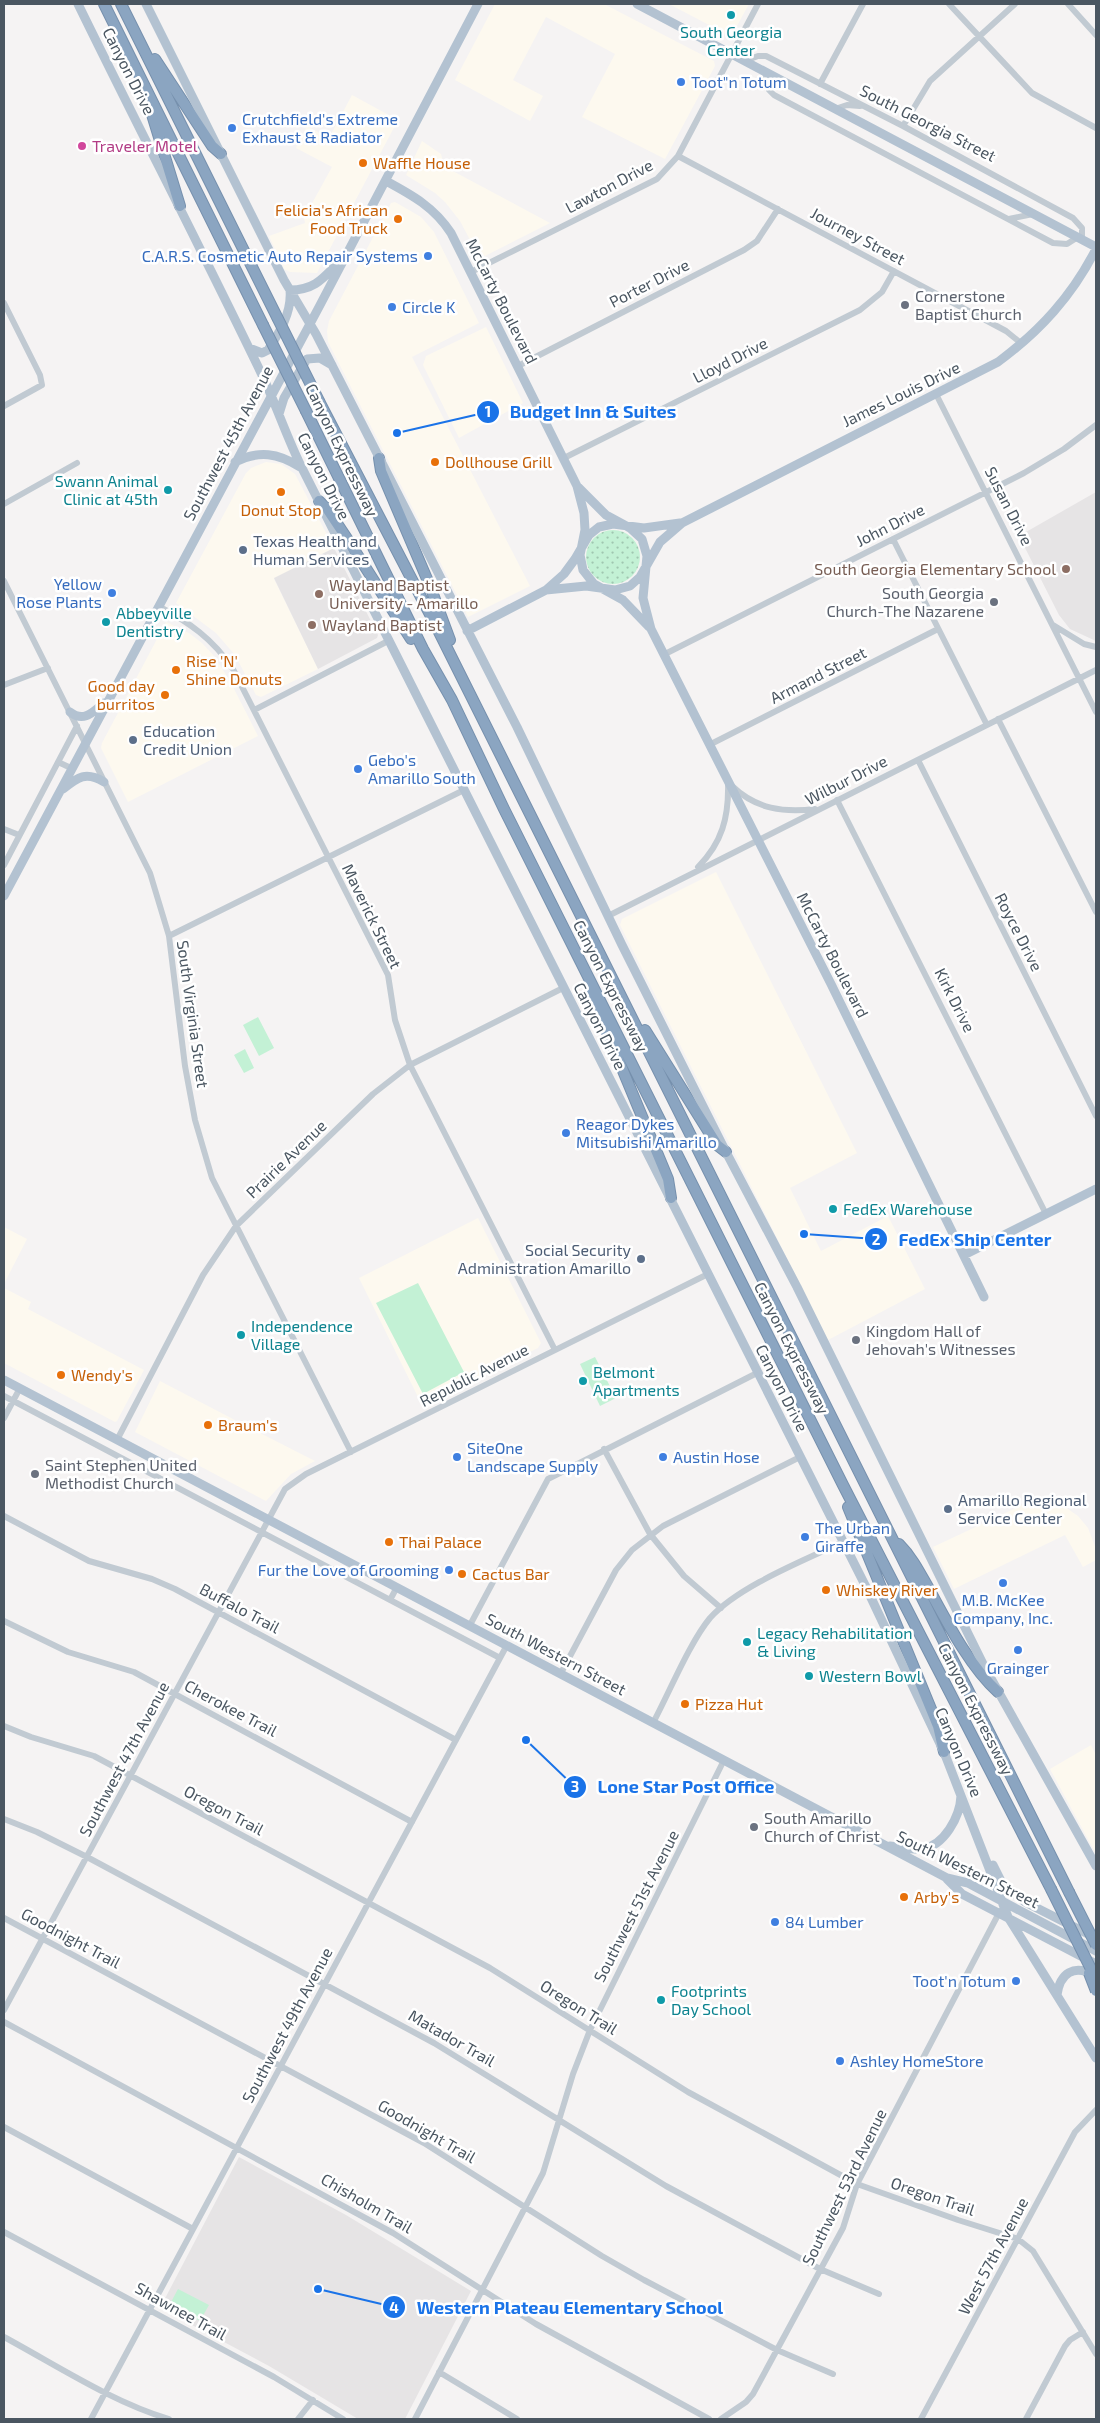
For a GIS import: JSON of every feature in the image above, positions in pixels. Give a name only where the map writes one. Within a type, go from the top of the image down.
[{"type":"highway","name":"Canyon Expressway","points":[[104,4],[422,650],[452,700],[504,809],[843,1485],[1050,1889],[1092,1963],[1096,1978]]},
{"type":"highway","name":"Canyon Expressway","points":[[121,4],[320,403],[484,721],[1096,1945]]},
{"type":"highway","points":[[130,21],[203,132],[221,154]]},
{"type":"highway","points":[[124,44],[152,113],[180,206]]},
{"type":"highway","points":[[378,458],[381,471],[430,586],[450,640],[482,710],[484,721]]},
{"type":"highway","points":[[319,501],[328,510],[412,640],[422,650]]},
{"type":"highway","points":[[565,928],[565,939],[594,1002],[668,1179],[671,1198]]},
{"type":"highway","points":[[627,1007],[640,1022],[716,1145],[726,1152]]},
{"type":"highway","points":[[843,1485],[844,1498],[938,1726],[944,1752]]},
{"type":"highway","points":[[892,1538],[908,1553],[940,1610],[985,1680],[998,1692]]},
{"type":"highway","points":[[1092,1963],[1089,1976],[1096,1991]]},
{"type":"main road","name":"Canyon Drive","points":[[78,4],[249,348],[271,394],[279,418],[302,468],[843,1542],[944,1752],[981,1843],[1004,1915],[1057,1994],[1096,2058]]},
{"type":"main road","points":[[146,4],[290,290],[332,365],[467,631],[726,1152],[798,1287],[998,1692],[1096,1866]]},
{"type":"main road","name":"Southwest 45th Avenue","points":[[4,896],[386,181],[478,4]]},
{"type":"main road","name":"South Georgia Street","points":[[637,4],[1096,248]]},
{"type":"main road","name":"McCarty Boulevard","points":[[386,181],[424,202],[442,219],[471,272],[577,486],[584,513],[583,544],[580,555],[583,570],[594,584],[623,600],[651,629]]},
{"type":"main road","name":"James Louis Drive","points":[[546,590],[586,586],[615,590],[630,586],[640,578],[660,542],[682,523],[849,436],[998,362],[1022,344],[1065,301],[1096,248]]},
{"type":"main road","points":[[290,290],[303,290],[314,286],[347,254]]},
{"type":"main road","points":[[249,348],[262,353],[268,350],[289,312],[291,302],[290,290]]},
{"type":"main road","points":[[279,418],[284,398],[302,363],[307,359],[320,358],[332,365]]},
{"type":"main road","points":[[235,462],[251,454],[267,454],[287,458],[302,468]]},
{"type":"main road","name":"McCarty Boulevard","points":[[577,486],[606,514],[637,533],[645,547],[647,559],[644,570],[643,598],[651,629],[835,992],[984,1297]]},
{"type":"main road","name":"James Louis Drive","points":[[467,631],[546,590],[564,574],[576,559],[589,535],[599,527],[613,524],[651,528],[682,523]]},
{"type":"main road","points":[[70,712],[79,717],[86,716],[108,699]]},
{"type":"main road","points":[[58,793],[79,776],[86,775],[104,782]]},
{"type":"main road","points":[[964,1255],[1096,1190]]},
{"type":"main road","name":"South Western Street","points":[[4,1380],[947,1878],[968,1884],[1096,1951]]},
{"type":"main road","points":[[884,1845],[924,1849],[939,1841],[955,1819],[961,1793]]},
{"type":"main road","points":[[981,1843],[1002,1883],[1010,1891],[1025,1902],[1096,1938]]},
{"type":"main road","points":[[947,1878],[962,1894],[1092,1963]]},
{"type":"main road","points":[[1057,1994],[1060,1981],[1070,1970],[1080,1969],[1096,1978]]},
{"type":"street","name":"Lawton Drive","points":[[471,272],[657,179],[678,156],[758,4]]},
{"type":"street","points":[[820,84],[863,4]]},
{"type":"street","points":[[949,4],[1032,93],[1096,128]]},
{"type":"street","points":[[903,126],[930,81],[1015,4]]},
{"type":"street","points":[[1068,4],[1096,35]]},
{"type":"street","name":"South Georgia Street","points":[[745,61],[758,56],[766,56],[903,126],[1073,218],[1082,228],[1080,238]]},
{"type":"street","points":[[764,72],[769,90],[774,95],[1009,219],[1059,244],[1067,244],[1080,238]]},
{"type":"street","points":[[835,109],[847,106],[864,107]]},
{"type":"street","name":"Journey Street","points":[[678,156],[1006,331],[1022,344]]},
{"type":"street","name":"Porter Drive","points":[[518,366],[744,250],[757,241],[778,209]]},
{"type":"street","points":[[1009,219],[1034,214]]},
{"type":"street","name":"Lloyd Drive","points":[[564,458],[860,310],[876,299],[894,271]]},
{"type":"street","points":[[4,406],[42,385],[40,376],[5,307]]},
{"type":"street","name":"Susan Drive","points":[[936,394],[1096,712]]},
{"type":"street","name":"John Drive","points":[[664,655],[986,492],[1064,449],[1096,425]]},
{"type":"street","points":[[4,504],[77,463]]},
{"type":"street","points":[[893,539],[986,725]]},
{"type":"street","name":"South Virginia Street","points":[[5,584],[150,873],[169,936],[185,1066],[194,1120],[212,1178],[351,1452]]},
{"type":"street","name":"Maverick Street","points":[[158,606],[190,623],[212,642],[233,668],[388,974],[395,1020],[410,1065],[555,1350]]},
{"type":"street","points":[[1052,625],[1067,635],[1096,648]]},
{"type":"street","name":"Armand Street","points":[[709,745],[938,629]]},
{"type":"street","points":[[254,710],[390,640]]},
{"type":"street","points":[[4,685],[48,668]]},
{"type":"street","name":"Wilbur Drive","points":[[608,916],[1096,670]]},
{"type":"street","points":[[998,719],[1096,912]]},
{"type":"street","points":[[4,865],[77,726]]},
{"type":"street","name":"Royce Drive","points":[[918,760],[1096,1116]]},
{"type":"street","points":[[58,762],[71,768]]},
{"type":"street","points":[[728,782],[747,798],[773,809],[798,811],[822,808]]},
{"type":"street","points":[[691,874],[707,858],[720,839],[727,816],[728,782]]},
{"type":"street","points":[[169,936],[464,790]]},
{"type":"street","name":"Kirk Drive","points":[[838,800],[1046,1214]]},
{"type":"street","points":[[4,829],[19,836]]},
{"type":"street","name":"Prairie Avenue","points":[[117,1440],[203,1275],[236,1226],[372,1094],[410,1065],[563,988]]},
{"type":"street","name":"Republic Avenue","points":[[267,1520],[278,1499],[292,1483],[708,1274]]},
{"type":"street","points":[[470,1625],[542,1486],[554,1474],[757,1373]]},
{"type":"street","points":[[4,1418],[20,1388]]},
{"type":"street","name":"South Western Street","points":[[4,1396],[500,1658]]},
{"type":"street","points":[[604,1449],[650,1534],[684,1576],[721,1608]]},
{"type":"street","points":[[561,1673],[616,1570],[632,1550],[650,1534],[800,1457]]},
{"type":"street","points":[[229,1515],[236,1503]]},
{"type":"street","name":"Buffalo Trail","points":[[4,1516],[89,1561],[161,1583],[456,1740]]},
{"type":"street","name":"Southwest 47th Avenue","points":[[4,2010],[267,1520]]},
{"type":"street","points":[[653,1723],[698,1636],[710,1619],[721,1608],[745,1591],[843,1542]]},
{"type":"street","points":[[390,1600],[396,1587]]},
{"type":"street","name":"Cherokee Trail","points":[[4,1621],[68,1652],[134,1672],[412,1822]]},
{"type":"street","points":[[476,1645],[483,1632]]},
{"type":"street","name":"Southwest 49th Avenue","points":[[91,2419],[507,1645]]},
{"type":"street","name":"Oregon Trail","points":[[4,1726],[31,1737],[94,1756],[490,1968],[688,2092],[857,2184],[1018,2239],[1033,2251],[1096,2354]]},
{"type":"street","name":"Southwest 51st Avenue","points":[[415,2419],[543,2173],[559,2119],[590,2030],[724,1760]]},
{"type":"street","name":"Matador Trail","points":[[4,1819],[37,1832],[87,1857],[434,2043],[666,2186],[820,2269],[879,2294]]},
{"type":"street","name":"Southwest 53rd Avenue","points":[[721,2419],[746,2402],[753,2394],[843,2228],[857,2184],[1004,1915]]},
{"type":"street","name":"Goodnight Trail","points":[[4,1918],[424,2143],[627,2270],[777,2350],[832,2374]]},
{"type":"street","name":"Chisholm Trail","points":[[4,2022],[393,2233],[587,2354],[709,2419]]},
{"type":"street","name":"West 57th Avenue","points":[[921,2419],[1075,2132],[1096,2110]]},
{"type":"street","points":[[4,2127],[193,2229]]},
{"type":"street","name":"Shawnee Trail","points":[[4,2232],[150,2310],[313,2400],[343,2419]]},
{"type":"street","points":[[1026,2419],[1065,2346],[1070,2340],[1083,2332]]},
{"type":"street","points":[[4,2337],[106,2392],[137,2407],[169,2419]]},
{"type":"street","points":[[439,2372],[517,2419]]},
{"type":"street","points":[[298,2419],[313,2400]]},
{"type":"shaded area","points":[[495,4],[604,4],[714,61],[715,66],[665,159],[582,117],[615,54],[546,17],[513,80],[543,96],[530,121],[455,80]]},
{"type":"shaded area","name":"South Georgia Center","points":[[669,4],[749,4],[730,36]]},
{"type":"shaded area","points":[[352,95],[398,120],[317,273],[290,272],[284,269],[269,236],[305,223],[304,218],[332,167],[296,148],[307,126],[329,138]]},
{"type":"shaded area","points":[[422,141],[441,154],[443,162],[449,169],[550,223],[485,256],[477,253],[460,221],[445,202],[435,193],[406,175]]},
{"type":"shaded area","points":[[395,202],[421,217],[434,232],[479,323],[412,357],[530,586],[468,617],[328,342],[327,331],[329,321],[391,203]]},
{"type":"shaded area","points":[[486,327],[523,403],[459,438],[423,365],[426,356]]},
{"type":"shaded area","points":[[266,462],[281,464],[295,474],[334,548],[274,579],[318,669],[261,697],[256,695],[235,655],[216,633],[176,603],[246,473],[251,468]]},
{"type":"shaded area","name":"South Georgia Elementary School","points":[[1096,492],[1096,641],[1070,629],[1059,615],[1019,536]]},
{"type":"shaded area","name":"Wayland Baptist University - Amarillo","points":[[334,548],[378,635],[377,638],[318,669],[274,578]]},
{"type":"shaded area","points":[[166,622],[189,633],[214,656],[230,681],[258,736],[128,802],[101,748],[102,743]]},
{"type":"shaded area","points":[[716,872],[857,1153],[790,1188],[821,1251],[888,1216],[925,1289],[828,1340],[620,925],[622,919]]},
{"type":"shaded area","points":[[478,1218],[541,1343],[538,1348],[422,1405],[359,1278]]},
{"type":"shaded area","points":[[4,1227],[27,1239],[4,1284]]},
{"type":"shaded area","points":[[4,1288],[31,1302],[28,1309],[144,1370],[117,1421],[115,1422],[4,1363]]},
{"type":"shaded area","points":[[160,1381],[315,1461],[291,1474],[266,1501],[135,1432]]},
{"type":"shaded area","points":[[1033,1500],[1048,1501],[1065,1507],[1078,1516],[1088,1528],[1096,1549],[1096,1560],[1083,1567],[1065,1535],[954,1589],[933,1547]]},
{"type":"shaded area","points":[[1091,1745],[1096,1755],[1096,1854],[1050,1769]]},
{"type":"shaded area","points":[[239,2157],[346,2215],[471,2291],[405,2419],[358,2419],[269,2366],[160,2308]]},
{"type":"green space","points":[[608,530],[618,530],[628,534],[636,542],[640,557],[636,572],[628,580],[618,584],[608,584],[598,580],[590,572],[586,562],[586,552],[590,542],[598,534]]},
{"type":"green space","points":[[258,1017],[274,1048],[259,1056],[243,1025]]},
{"type":"green space","points":[[245,1049],[254,1068],[244,1073],[234,1055]]},
{"type":"green space","points":[[418,1283],[464,1372],[423,1394],[376,1303]]},
{"type":"green space","points":[[595,1357],[616,1398],[600,1406],[580,1364]]},
{"type":"green space","points":[[178,2289],[209,2305],[200,2321],[170,2304]]},
{"type":"place","name":"South Georgia Center","points":[[731,15]]},
{"type":"place","name":"Toot\"n Totum","points":[[681,82]]},
{"type":"place","name":"Crutchfield's Extreme Exhaust & Radiator","points":[[232,128]]},
{"type":"place","name":"Traveler Motel","points":[[82,146]]},
{"type":"place","name":"Waffle House","points":[[363,163]]},
{"type":"place","name":"Felicia's African Food Truck","points":[[398,219]]},
{"type":"place","name":"C.A.R.S. Cosmetic Auto Repair Systems","points":[[428,256]]},
{"type":"place","name":"Cornerstone Baptist Church","points":[[905,305]]},
{"type":"place","name":"Circle K","points":[[392,307]]},
{"type":"place","name":"Budget Inn & Suites","points":[[397,433]]},
{"type":"place","name":"Dollhouse Grill","points":[[435,462]]},
{"type":"place","name":"Swann Animal Clinic at 45th","points":[[168,490]]},
{"type":"place","name":"Donut Stop","points":[[281,492]]},
{"type":"place","name":"Texas Health and Human Services","points":[[243,550]]},
{"type":"place","name":"South Georgia Elementary School","points":[[1066,569]]},
{"type":"place","name":"Yellow Rose Plants","points":[[112,593]]},
{"type":"place","name":"Wayland Baptist University - Amarillo","points":[[319,594]]},
{"type":"place","name":"South Georgia Church-The Nazarene","points":[[994,602]]},
{"type":"place","name":"Abbeyville Dentistry","points":[[106,622]]},
{"type":"place","name":"Wayland Baptist","points":[[312,625]]},
{"type":"place","name":"Rise 'N' Shine Donuts","points":[[176,670]]},
{"type":"place","name":"Good day burritos","points":[[165,695]]},
{"type":"place","name":"Education Credit Union","points":[[133,740]]},
{"type":"place","name":"Gebo's Amarillo South","points":[[358,769]]},
{"type":"place","name":"Reagor Dykes Mitsubishi Amarillo","points":[[566,1133]]},
{"type":"place","name":"FedEx Warehouse","points":[[833,1209]]},
{"type":"place","name":"FedEx Ship Center","points":[[804,1234]]},
{"type":"place","name":"Social Security Administration Amarillo","points":[[641,1259]]},
{"type":"place","name":"Independence Village","points":[[241,1335]]},
{"type":"place","name":"Kingdom Hall of Jehovah's Witnesses","points":[[856,1340]]},
{"type":"place","name":"Wendy's","points":[[61,1375]]},
{"type":"place","name":"Belmont Apartments","points":[[583,1381]]},
{"type":"place","name":"Braum's","points":[[208,1425]]},
{"type":"place","name":"SiteOne Landscape Supply","points":[[457,1457]]},
{"type":"place","name":"Austin Hose","points":[[663,1457]]},
{"type":"place","name":"Saint Stephen United Methodist Church","points":[[35,1474]]},
{"type":"place","name":"Amarillo Regional Service Center","points":[[948,1509]]},
{"type":"place","name":"The Urban Giraffe","points":[[805,1537]]},
{"type":"place","name":"Thai Palace","points":[[389,1542]]},
{"type":"place","name":"Fur the Love of Grooming","points":[[449,1570]]},
{"type":"place","name":"Cactus Bar","points":[[462,1574]]},
{"type":"place","name":"M.B. McKee Company, Inc.","points":[[1003,1583]]},
{"type":"place","name":"Whiskey River","points":[[826,1590]]},
{"type":"place","name":"Legacy Rehabilitation & Living","points":[[747,1642]]},
{"type":"place","name":"Grainger","points":[[1018,1650]]},
{"type":"place","name":"Western Bowl","points":[[809,1676]]},
{"type":"place","name":"Pizza Hut","points":[[685,1704]]},
{"type":"place","name":"Lone Star Post Office","points":[[526,1740]]},
{"type":"place","name":"South Amarillo Church of Christ","points":[[754,1827]]},
{"type":"place","name":"Arby's","points":[[904,1897]]},
{"type":"place","name":"84 Lumber","points":[[775,1922]]},
{"type":"place","name":"Toot'n Totum","points":[[1016,1981]]},
{"type":"place","name":"Footprints Day School","points":[[661,2000]]},
{"type":"place","name":"Ashley HomeStore","points":[[840,2061]]},
{"type":"place","name":"Western Plateau Elementary School","points":[[318,2289]]}]
